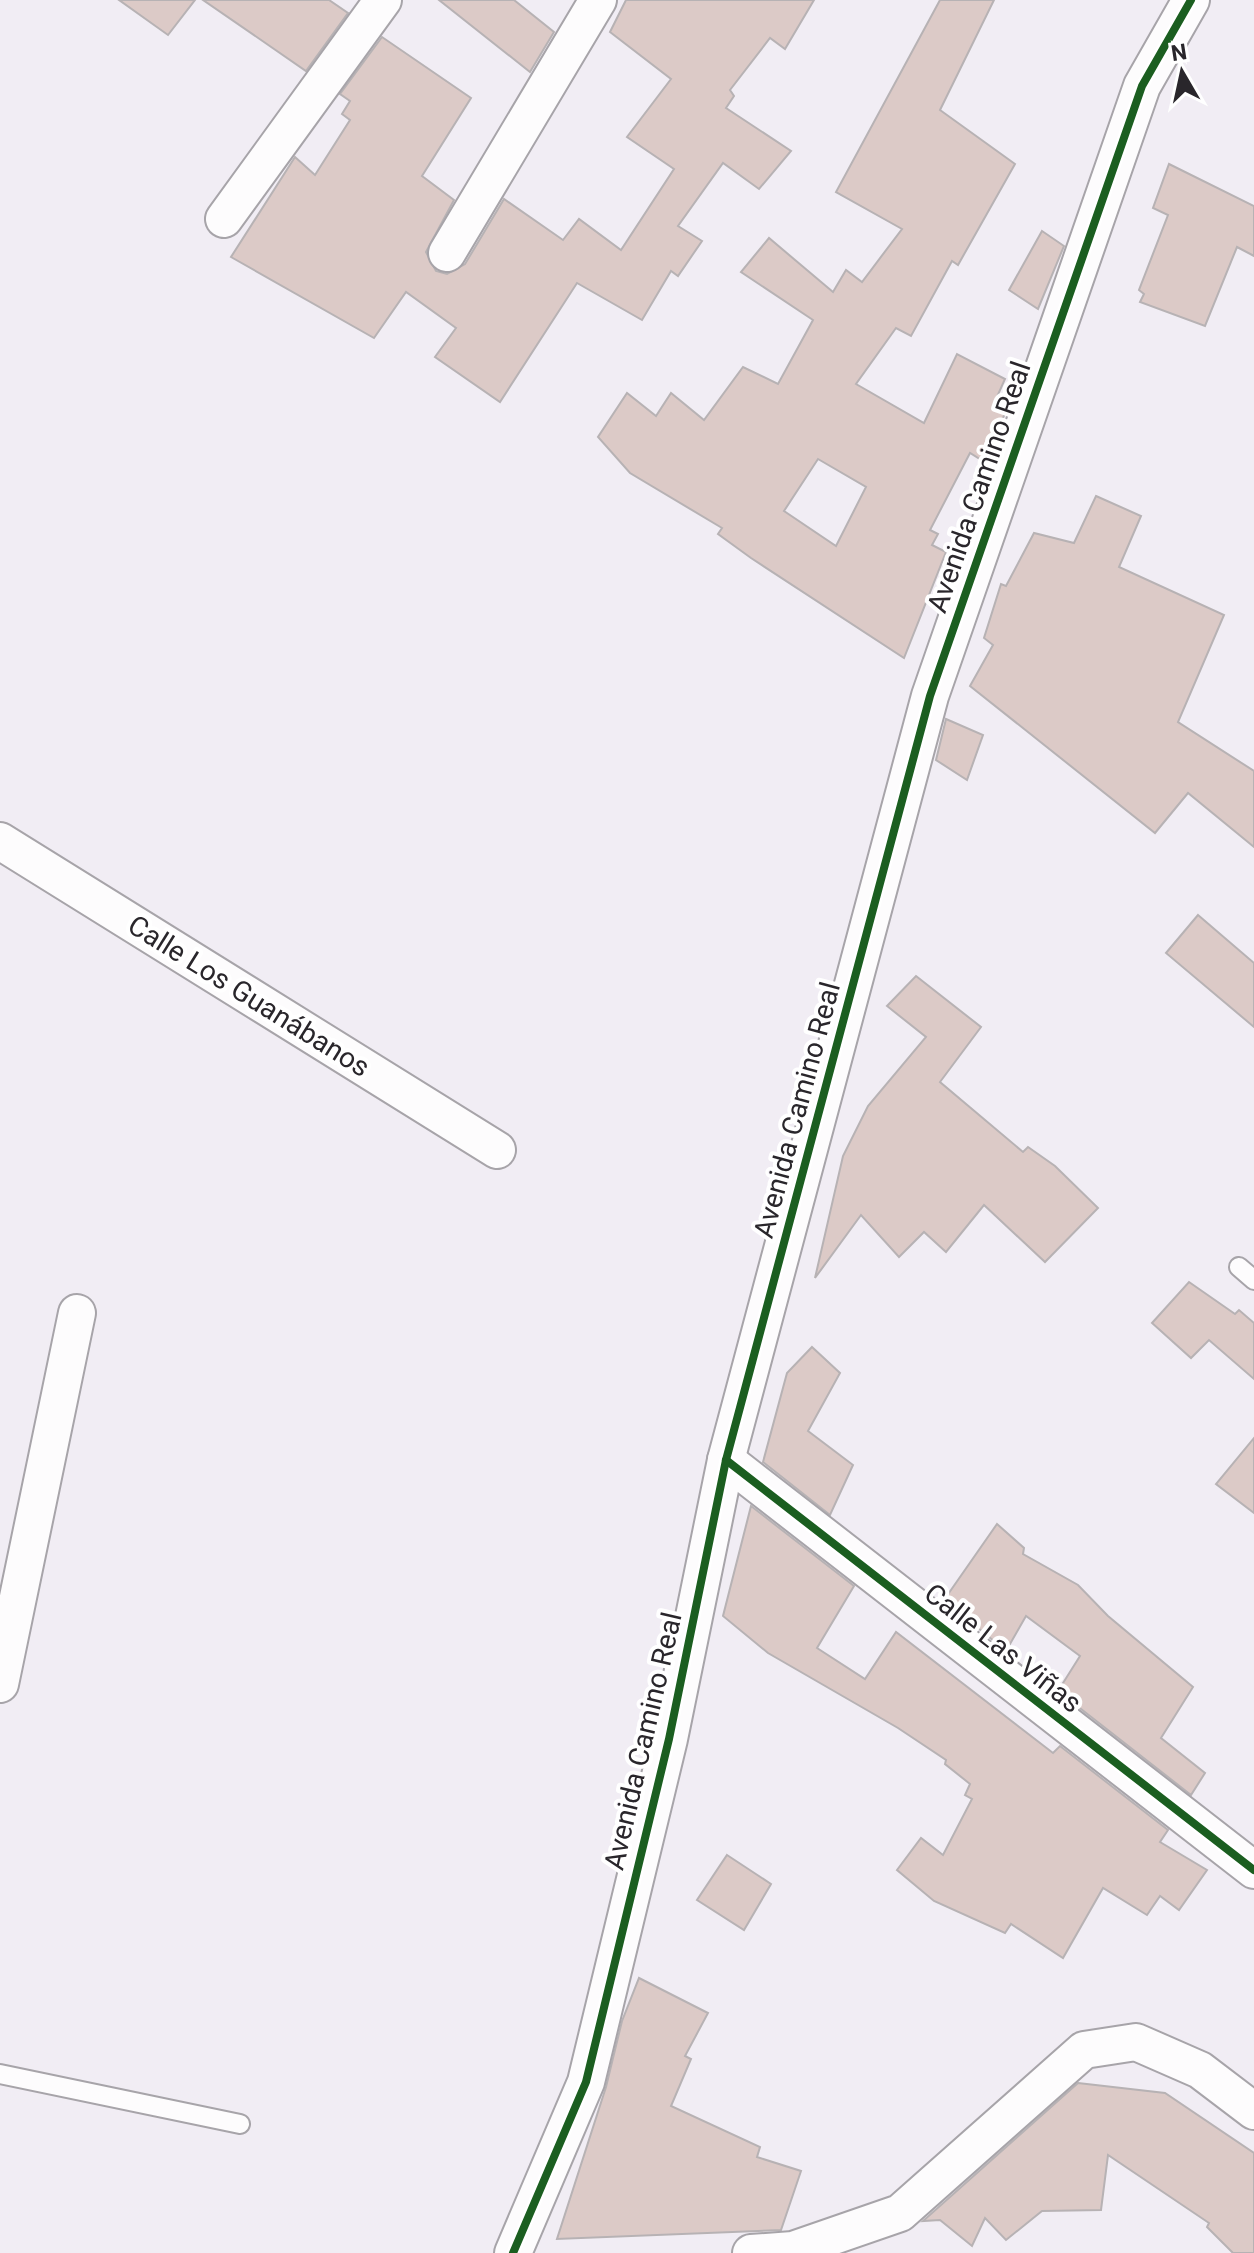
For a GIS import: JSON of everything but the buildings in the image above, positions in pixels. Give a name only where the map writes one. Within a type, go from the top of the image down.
[{"type":"street","points":[[224,219],[383,0]]},
{"type":"street","points":[[447,253],[598,0]]},
{"type":"street","name":"Avenida Camino Real","points":[[513,2253],[586,2082],[669,1739],[726,1460],[930,696],[1142,86],[1191,0]]},
{"type":"street","name":"Calle Los Guanábanos","points":[[0,841],[497,1150]]},
{"type":"street","points":[[0,1684],[77,1313]]},
{"type":"street","name":"Calle Las Viñas","points":[[726,1460],[1254,1870]]},
{"type":"street","points":[[751,2253],[793,2250],[900,2213],[1084,2050],[1136,2042],[1200,2070],[1254,2111]]},
{"type":"lane","points":[[1239,1267],[1254,1280]]},
{"type":"lane","points":[[0,2074],[240,2124]]},
{"type":"cycle path","points":[[513,2253],[586,2082],[669,1739],[726,1460],[930,696],[1142,86],[1191,0]]},
{"type":"cycle path","points":[[726,1460],[1254,1870]]}]
